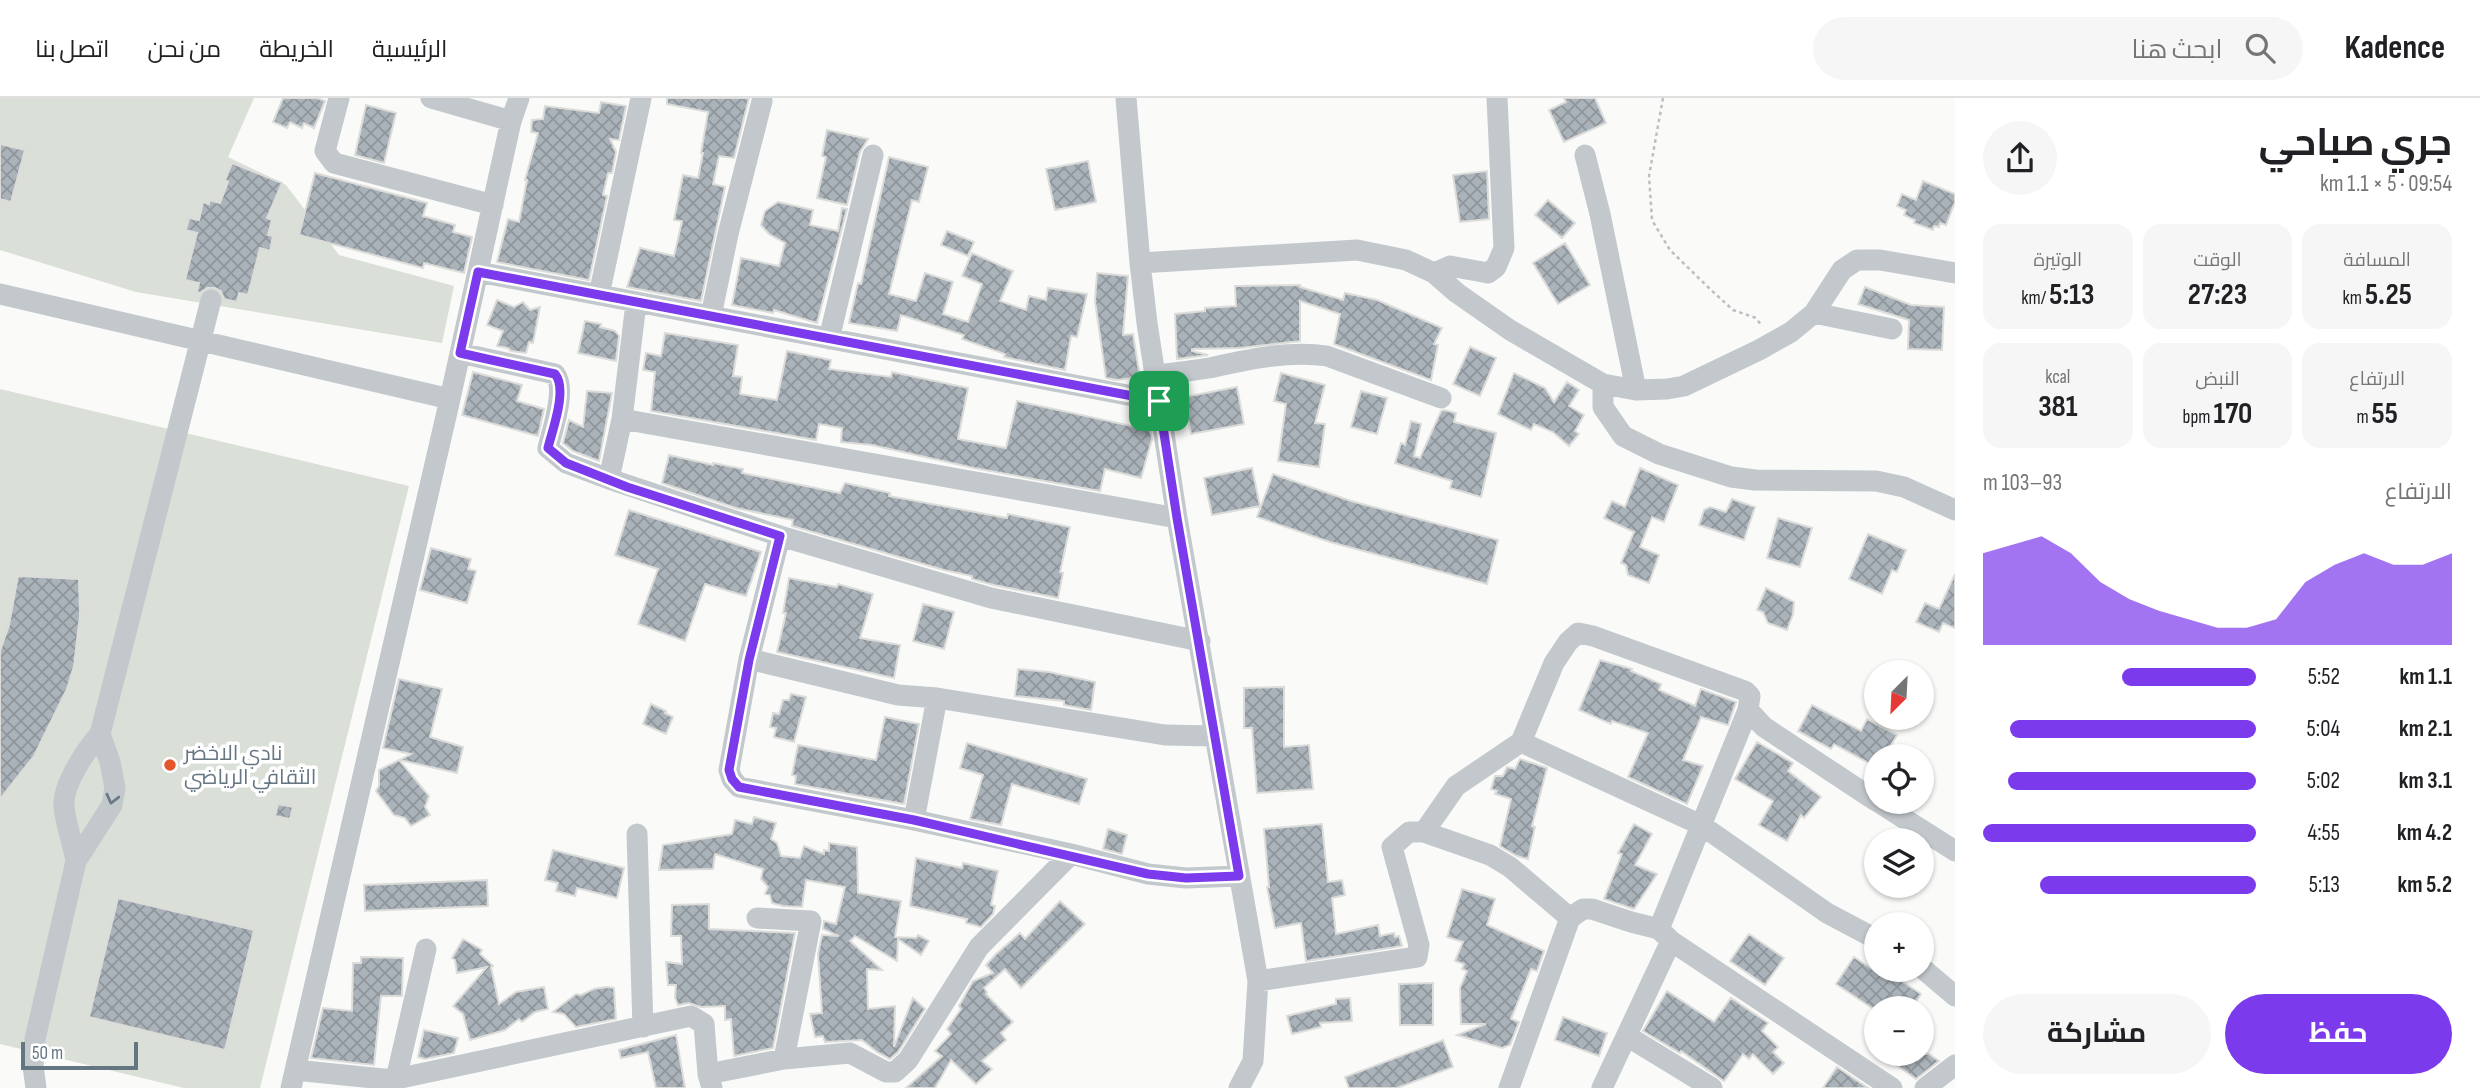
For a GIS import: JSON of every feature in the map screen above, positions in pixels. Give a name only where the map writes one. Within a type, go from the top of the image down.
[{"type":"street","points":[[339,98],[325,151],[334,163],[493,205]]},
{"type":"street","points":[[431,98],[511,121]]},
{"type":"street","points":[[519,98],[511,121],[450,399],[293,1079],[396,1079],[691,1016],[704,1024],[710,1081],[784,1059],[850,1053],[886,1072],[895,1072],[902,1067],[979,947],[1071,854]]},
{"type":"street","points":[[599,295],[640,98]]},
{"type":"street","points":[[1126,98],[1140,263],[1155,375],[1214,736],[1258,981],[1253,1061],[1261,1088]]},
{"type":"street","points":[[1434,273],[1450,265],[1488,273],[1496,267],[1504,248],[1497,98]]},
{"type":"street","points":[[711,316],[728,234],[762,101]]},
{"type":"street","points":[[829,339],[873,155]]},
{"type":"street","points":[[1585,155],[1600,214],[1636,390]]},
{"type":"street","points":[[1140,263],[1357,250],[1406,260],[1434,273],[1457,293],[1510,330],[1603,384],[1636,390],[1684,386],[1773,342],[1814,313],[1842,270],[1857,260],[1880,260],[1955,273]]},
{"type":"street","points":[[478,272],[1159,401]]},
{"type":"street","points":[[0,294],[450,399]]},
{"type":"street","points":[[76,861],[64,807],[65,796],[86,751],[100,734],[211,300]]},
{"type":"street","points":[[609,480],[622,419],[636,303]]},
{"type":"street","points":[[1814,313],[1892,329]]},
{"type":"street","points":[[460,353],[555,374],[560,383],[557,415],[548,448],[566,463],[609,480],[780,536],[991,598],[1200,641]]},
{"type":"street","points":[[1155,375],[1227,362],[1312,353],[1327,356],[1441,398]]},
{"type":"street","points":[[1603,384],[1603,407],[1623,436],[1659,454],[1731,477],[1891,483],[1955,510]]},
{"type":"street","points":[[622,419],[1177,518]]},
{"type":"street","points":[[780,536],[749,660],[729,770],[739,787],[914,820],[1071,854],[1148,874],[1186,878],[1239,876]]},
{"type":"street","points":[[1424,832],[1456,786],[1521,742],[1554,663],[1568,642],[1578,634],[1593,636],[1745,691],[1750,696],[1748,710],[1701,825],[1665,935],[1627,1037],[1602,1088]]},
{"type":"street","points":[[749,660],[898,695],[937,698],[1165,734],[1214,736]]},
{"type":"street","points":[[914,820],[937,698]]},
{"type":"street","points":[[1748,710],[1764,727],[1864,792]]},
{"type":"street","points":[[36,1088],[33,1066],[35,1039],[76,861],[112,805],[115,788],[110,762],[100,734]]},
{"type":"street","points":[[1521,742],[1701,825],[1827,913],[1864,933]]},
{"type":"street","points":[[1898,814],[1955,850]]},
{"type":"street","points":[[1258,981],[1417,957],[1419,945],[1392,847],[1409,832],[1424,832],[1490,855],[1510,867],[1570,918]]},
{"type":"street","points":[[637,834],[643,1027]]},
{"type":"street","points":[[1509,1088],[1570,918],[1583,909],[1592,909],[1665,935],[1892,1088]]},
{"type":"street","points":[[757,918],[811,921],[784,1059]]},
{"type":"street","points":[[396,1079],[426,949]]},
{"type":"street","points":[[1934,978],[1955,996]]},
{"type":"street","points":[[1627,1037],[1712,1088]]},
{"type":"street","points":[[1239,1088],[1253,1061]]},
{"type":"street","points":[[1925,1088],[1955,1065]]},
{"type":"path","points":[[1663,98],[1649,176],[1652,220],[1670,250],[1733,310],[1756,318],[1773,342]]},
{"type":"shaded area","points":[[0,98],[254,98],[228,157],[286,185],[339,255],[454,286],[442,343],[136,292],[0,250]]},
{"type":"shaded area","name":"نادي الاخضر الثقافي الرياضي","points":[[0,389],[409,486],[260,1088],[184,1088],[0,1044]]},
{"type":"building","points":[[283,98],[317,98],[325,101],[314,128],[304,123],[302,128],[290,122],[287,128],[273,122]]},
{"type":"building","points":[[667,98],[749,98],[734,158],[719,156],[713,184],[725,187],[701,301],[627,287],[640,248],[674,256],[682,221],[674,220],[683,175],[698,178],[708,112],[667,104]]},
{"type":"building","points":[[1564,98],[1595,98],[1606,123],[1564,142],[1549,110],[1566,102]]},
{"type":"building","points":[[601,102],[626,106],[619,140],[610,139],[616,152],[612,173],[608,173],[603,195],[607,196],[589,280],[497,262],[508,219],[519,222],[525,180],[538,133],[531,132],[532,120],[543,119],[545,106],[599,113]]},
{"type":"building","points":[[366,105],[396,113],[384,163],[355,155]]},
{"type":"building","points":[[827,130],[868,139],[860,152],[847,205],[817,198],[826,157],[822,156]]},
{"type":"building","points":[[0,144],[25,150],[11,202],[0,199]]},
{"type":"building","points":[[889,157],[928,167],[919,202],[912,200],[889,294],[916,301],[925,273],[953,282],[943,314],[968,322],[982,284],[962,276],[972,253],[1013,271],[1000,301],[1026,310],[1029,296],[1046,300],[1048,288],[1087,294],[1077,337],[1071,336],[1065,370],[1004,357],[1005,354],[962,339],[964,335],[901,315],[897,331],[849,323],[858,283],[861,284]]},
{"type":"building","points":[[1088,161],[1096,202],[1055,210],[1046,169]]},
{"type":"building","points":[[232,163],[282,183],[267,218],[272,220],[268,235],[273,236],[270,251],[260,248],[248,295],[239,293],[237,302],[224,299],[221,291],[215,288],[197,292],[199,283],[185,280],[197,233],[186,230],[189,218],[199,220],[203,202],[209,204],[209,200],[220,203]]},
{"type":"building","points":[[1487,171],[1489,219],[1460,222],[1453,175]]},
{"type":"building","points":[[315,173],[427,203],[423,216],[455,225],[453,232],[472,237],[464,273],[424,263],[423,268],[299,235]]},
{"type":"building","points":[[1923,181],[1955,194],[1955,202],[1946,225],[1940,223],[1939,227],[1934,226],[1933,230],[1914,223],[1915,220],[1904,215],[1906,210],[1897,206],[1902,194],[1916,200]]},
{"type":"building","points":[[1548,200],[1575,223],[1562,238],[1535,215]]},
{"type":"building","points":[[778,202],[813,210],[810,225],[838,231],[842,208],[847,209],[817,323],[774,310],[773,313],[732,305],[741,258],[779,266],[785,243],[769,234],[761,225],[765,211]]},
{"type":"building","points":[[947,231],[974,242],[968,256],[941,245]]},
{"type":"building","points":[[1565,243],[1590,285],[1558,304],[1533,263]]},
{"type":"building","points":[[1097,273],[1128,276],[1123,335],[1133,334],[1140,377],[1117,380],[1106,378],[1095,301]]},
{"type":"building","points":[[1300,285],[1343,300],[1345,293],[1377,300],[1442,328],[1434,344],[1438,345],[1431,380],[1334,344],[1340,314],[1300,301],[1300,341],[1240,348],[1192,349],[1208,355],[1177,359],[1175,314],[1236,306],[1235,286]]},
{"type":"building","points":[[1865,287],[1911,305],[1944,307],[1942,350],[1908,349],[1909,320],[1858,304]]},
{"type":"building","points":[[497,300],[514,307],[523,302],[530,310],[540,307],[533,343],[529,342],[526,353],[497,346],[503,331],[487,325]]},
{"type":"building","points":[[585,321],[601,324],[600,327],[615,331],[619,336],[616,361],[578,353]]},
{"type":"building","points":[[665,333],[738,345],[733,376],[742,377],[740,394],[777,400],[787,351],[831,360],[829,369],[891,377],[892,372],[968,388],[958,439],[1006,448],[1017,401],[1150,430],[1152,439],[1141,478],[1105,469],[1100,491],[974,468],[872,445],[841,442],[842,428],[819,424],[816,440],[651,411],[655,372],[643,370],[646,353],[661,356]]},
{"type":"building","points":[[1470,347],[1496,358],[1480,396],[1453,384]]},
{"type":"building","points":[[473,372],[522,385],[517,401],[544,409],[538,436],[462,415]]},
{"type":"building","points":[[1281,373],[1325,385],[1315,423],[1325,424],[1319,467],[1278,461],[1286,404],[1274,401]]},
{"type":"building","points":[[1514,373],[1545,388],[1554,402],[1567,382],[1579,390],[1569,406],[1584,415],[1575,431],[1579,434],[1569,446],[1553,432],[1534,424],[1531,430],[1498,414]]},
{"type":"building","points":[[1237,387],[1244,424],[1191,434],[1184,397]]},
{"type":"building","points":[[587,391],[612,393],[599,461],[573,451],[563,443],[569,420],[583,427]]},
{"type":"building","points":[[1361,391],[1387,398],[1377,434],[1351,427]]},
{"type":"building","points":[[1441,411],[1456,413],[1454,422],[1496,433],[1481,497],[1450,488],[1452,481],[1395,463],[1401,443],[1405,445],[1411,421],[1421,424],[1414,456],[1420,458]]},
{"type":"building","points":[[669,455],[743,469],[742,473],[840,493],[845,483],[890,493],[889,496],[1007,518],[1008,514],[1070,527],[1060,572],[1063,573],[1058,598],[972,579],[972,576],[792,526],[793,520],[736,508],[662,483]]},
{"type":"building","points":[[1252,468],[1260,506],[1212,515],[1204,478]]},
{"type":"building","points":[[1640,468],[1678,485],[1664,522],[1652,517],[1640,547],[1659,555],[1649,583],[1628,575],[1626,565],[1621,563],[1634,532],[1604,518],[1612,501],[1625,507]]},
{"type":"building","points":[[1273,474],[1351,501],[1498,540],[1487,584],[1330,542],[1257,517]]},
{"type":"building","points":[[1732,499],[1755,507],[1744,540],[1699,525],[1704,510],[1710,507],[1726,512]]},
{"type":"building","points":[[629,510],[761,552],[746,596],[705,584],[685,641],[638,624],[658,569],[615,555]]},
{"type":"building","points":[[1778,518],[1812,528],[1800,567],[1767,558]]},
{"type":"building","points":[[1868,534],[1906,550],[1897,572],[1892,570],[1882,594],[1849,579]]},
{"type":"building","points":[[431,548],[471,559],[468,569],[476,571],[467,603],[420,590]]},
{"type":"building","points":[[1955,574],[1955,628],[1943,623],[1939,632],[1916,622],[1925,603],[1939,609]]},
{"type":"building","points":[[18,576],[79,579],[80,615],[74,666],[67,689],[34,756],[0,799],[0,651],[9,625]]},
{"type":"building","points":[[789,578],[837,587],[838,584],[873,594],[860,638],[900,645],[894,678],[777,652],[786,613],[783,613]]},
{"type":"building","points":[[1766,588],[1794,602],[1787,630],[1768,623],[1763,612],[1757,610]]},
{"type":"building","points":[[923,604],[954,612],[944,649],[913,641]]},
{"type":"building","points":[[1600,660],[1632,669],[1631,671],[1661,684],[1659,690],[1695,706],[1701,689],[1736,702],[1728,725],[1701,717],[1683,760],[1703,766],[1687,804],[1628,777],[1648,733],[1612,721],[1611,724],[1579,710]]},
{"type":"building","points":[[1018,669],[1049,672],[1095,682],[1091,710],[1064,705],[1064,701],[1015,696]]},
{"type":"building","points":[[399,679],[442,689],[430,737],[463,747],[457,773],[400,760],[411,754],[383,748]]},
{"type":"building","points":[[1284,687],[1284,747],[1309,745],[1313,789],[1257,793],[1252,728],[1244,728],[1244,688]]},
{"type":"building","points":[[791,694],[806,697],[794,742],[774,737],[776,728],[770,727],[773,713],[779,714],[783,700],[789,700]]},
{"type":"building","points":[[651,704],[673,717],[666,734],[643,724]]},
{"type":"building","points":[[1812,705],[1861,731],[1864,725],[1864,730],[1888,730],[1897,735],[1892,744],[1864,744],[1864,760],[1834,744],[1831,749],[1798,731]]},
{"type":"building","points":[[885,717],[919,724],[904,804],[795,784],[796,776],[792,775],[798,745],[876,760]]},
{"type":"building","points":[[1757,742],[1793,763],[1788,771],[1821,797],[1804,818],[1801,815],[1787,841],[1759,825],[1773,801],[1735,779]]},
{"type":"building","points":[[967,743],[1087,779],[1079,804],[1012,784],[1001,825],[970,819],[983,775],[960,768]]},
{"type":"building","points":[[1520,759],[1547,768],[1532,826],[1535,827],[1528,859],[1500,846],[1511,799],[1495,794],[1497,791],[1491,789],[1495,776],[1503,776],[1507,767],[1515,769]]},
{"type":"building","points":[[399,760],[429,796],[425,807],[430,815],[411,826],[405,818],[394,815],[376,791],[379,786],[379,770]]},
{"type":"building","points":[[278,804],[293,807],[290,819],[275,816]]},
{"type":"building","points":[[754,817],[776,823],[771,839],[777,843],[781,856],[800,858],[804,846],[824,854],[824,850],[829,851],[829,843],[857,847],[858,893],[901,901],[895,937],[916,938],[918,935],[929,941],[921,955],[898,939],[897,961],[855,936],[850,941],[882,970],[867,969],[868,1009],[895,1006],[894,1047],[913,998],[925,1009],[898,1052],[890,1059],[862,1040],[825,1042],[823,1036],[815,1037],[810,1014],[822,1013],[818,954],[822,935],[839,936],[823,929],[824,921],[836,924],[845,887],[806,880],[802,907],[783,906],[772,903],[770,895],[765,894],[768,887],[761,879],[763,869],[715,854],[713,869],[659,870],[663,845],[732,834],[735,820],[752,824]]},
{"type":"building","points":[[1322,824],[1328,882],[1342,880],[1345,895],[1332,898],[1336,934],[1378,925],[1380,936],[1394,933],[1395,937],[1399,936],[1402,946],[1306,961],[1301,923],[1275,928],[1267,887],[1264,829]]},
{"type":"building","points":[[1634,824],[1652,834],[1635,865],[1657,874],[1634,909],[1604,899],[1622,854],[1618,853]]},
{"type":"building","points":[[1108,829],[1127,835],[1122,854],[1103,849]]},
{"type":"building","points":[[553,850],[624,868],[617,898],[577,888],[575,896],[556,891],[558,883],[545,880]]},
{"type":"building","points":[[916,858],[962,868],[963,863],[998,871],[991,905],[995,906],[993,914],[981,927],[966,923],[967,919],[910,906]]},
{"type":"building","points":[[487,880],[488,906],[365,911],[364,885]]},
{"type":"building","points":[[1462,889],[1495,899],[1487,925],[1544,951],[1537,971],[1531,969],[1511,1019],[1519,1022],[1510,1045],[1502,1048],[1457,1035],[1486,1024],[1461,1024],[1460,988],[1467,971],[1462,969],[1464,964],[1455,961],[1463,942],[1447,937]]},
{"type":"building","points":[[118,898],[254,930],[225,1050],[89,1017]]},
{"type":"building","points":[[1060,901],[1085,924],[1021,988],[1005,969],[984,988],[986,994],[1013,1022],[1001,1033],[1006,1040],[982,1061],[992,1069],[976,1084],[951,1060],[935,1088],[906,1088],[942,1056],[935,1051],[951,1034],[947,1029],[961,1009],[959,1006],[973,981],[993,973],[986,965],[1020,933],[1025,939]]},
{"type":"building","points":[[709,904],[709,929],[795,933],[773,1048],[734,1056],[731,1019],[725,1020],[725,1006],[701,1007],[689,1003],[678,1005],[675,997],[676,985],[668,985],[666,962],[682,964],[681,936],[671,936],[672,905]]},
{"type":"building","points":[[1749,934],[1784,958],[1765,985],[1730,961]]},
{"type":"building","points":[[463,939],[482,950],[480,954],[493,966],[491,967],[499,1004],[516,992],[544,987],[548,1009],[535,1012],[522,1022],[519,1019],[505,1030],[470,1040],[463,1014],[453,1006],[487,967],[457,973],[455,960],[452,958]]},
{"type":"building","points":[[361,957],[403,958],[402,996],[381,996],[374,1065],[311,1058],[323,1008],[352,1011],[353,963],[361,963]]},
{"type":"building","points":[[1854,957],[1864,964],[1864,982],[1903,982],[1921,994],[1864,996],[1864,1003],[1836,984]]},
{"type":"building","points":[[1433,983],[1433,1025],[1400,1025],[1399,984]]},
{"type":"building","points":[[606,987],[614,988],[616,1019],[576,1027],[564,1014],[553,1012],[576,994],[581,995]]},
{"type":"building","points":[[1667,991],[1714,1022],[1731,998],[1768,1023],[1762,1031],[1778,1047],[1773,1052],[1784,1063],[1773,1074],[1753,1054],[1749,1059],[1743,1054],[1724,1081],[1681,1051],[1680,1053],[1643,1031]]},
{"type":"building","points":[[1350,998],[1352,1021],[1320,1023],[1321,1027],[1292,1034],[1287,1016],[1336,1004],[1336,999]]},
{"type":"building","points":[[1563,1017],[1607,1033],[1599,1056],[1555,1040]]},
{"type":"building","points":[[424,1030],[458,1038],[454,1053],[425,1059],[418,1057]]},
{"type":"building","points":[[676,1035],[685,1088],[656,1088],[648,1052],[621,1058],[619,1050]]},
{"type":"building","points":[[1443,1040],[1453,1067],[1397,1088],[1349,1088],[1345,1077]]},
{"type":"building","points":[[1898,1066],[1933,1066],[1916,1079]]},
{"type":"building","points":[[1837,1067],[1868,1088],[1823,1088]]},
{"type":"place","name":"نادي الاخضر الثقافي الرياضي","points":[[170,765]]},
{"type":"route","points":[[478,272],[1159,401],[1239,876],[1186,878],[1148,874],[1071,854],[914,820],[739,787],[729,770],[749,660],[780,536],[627,487],[566,463],[548,448],[557,415],[559,378],[550,371],[460,353],[478,272]]}]
